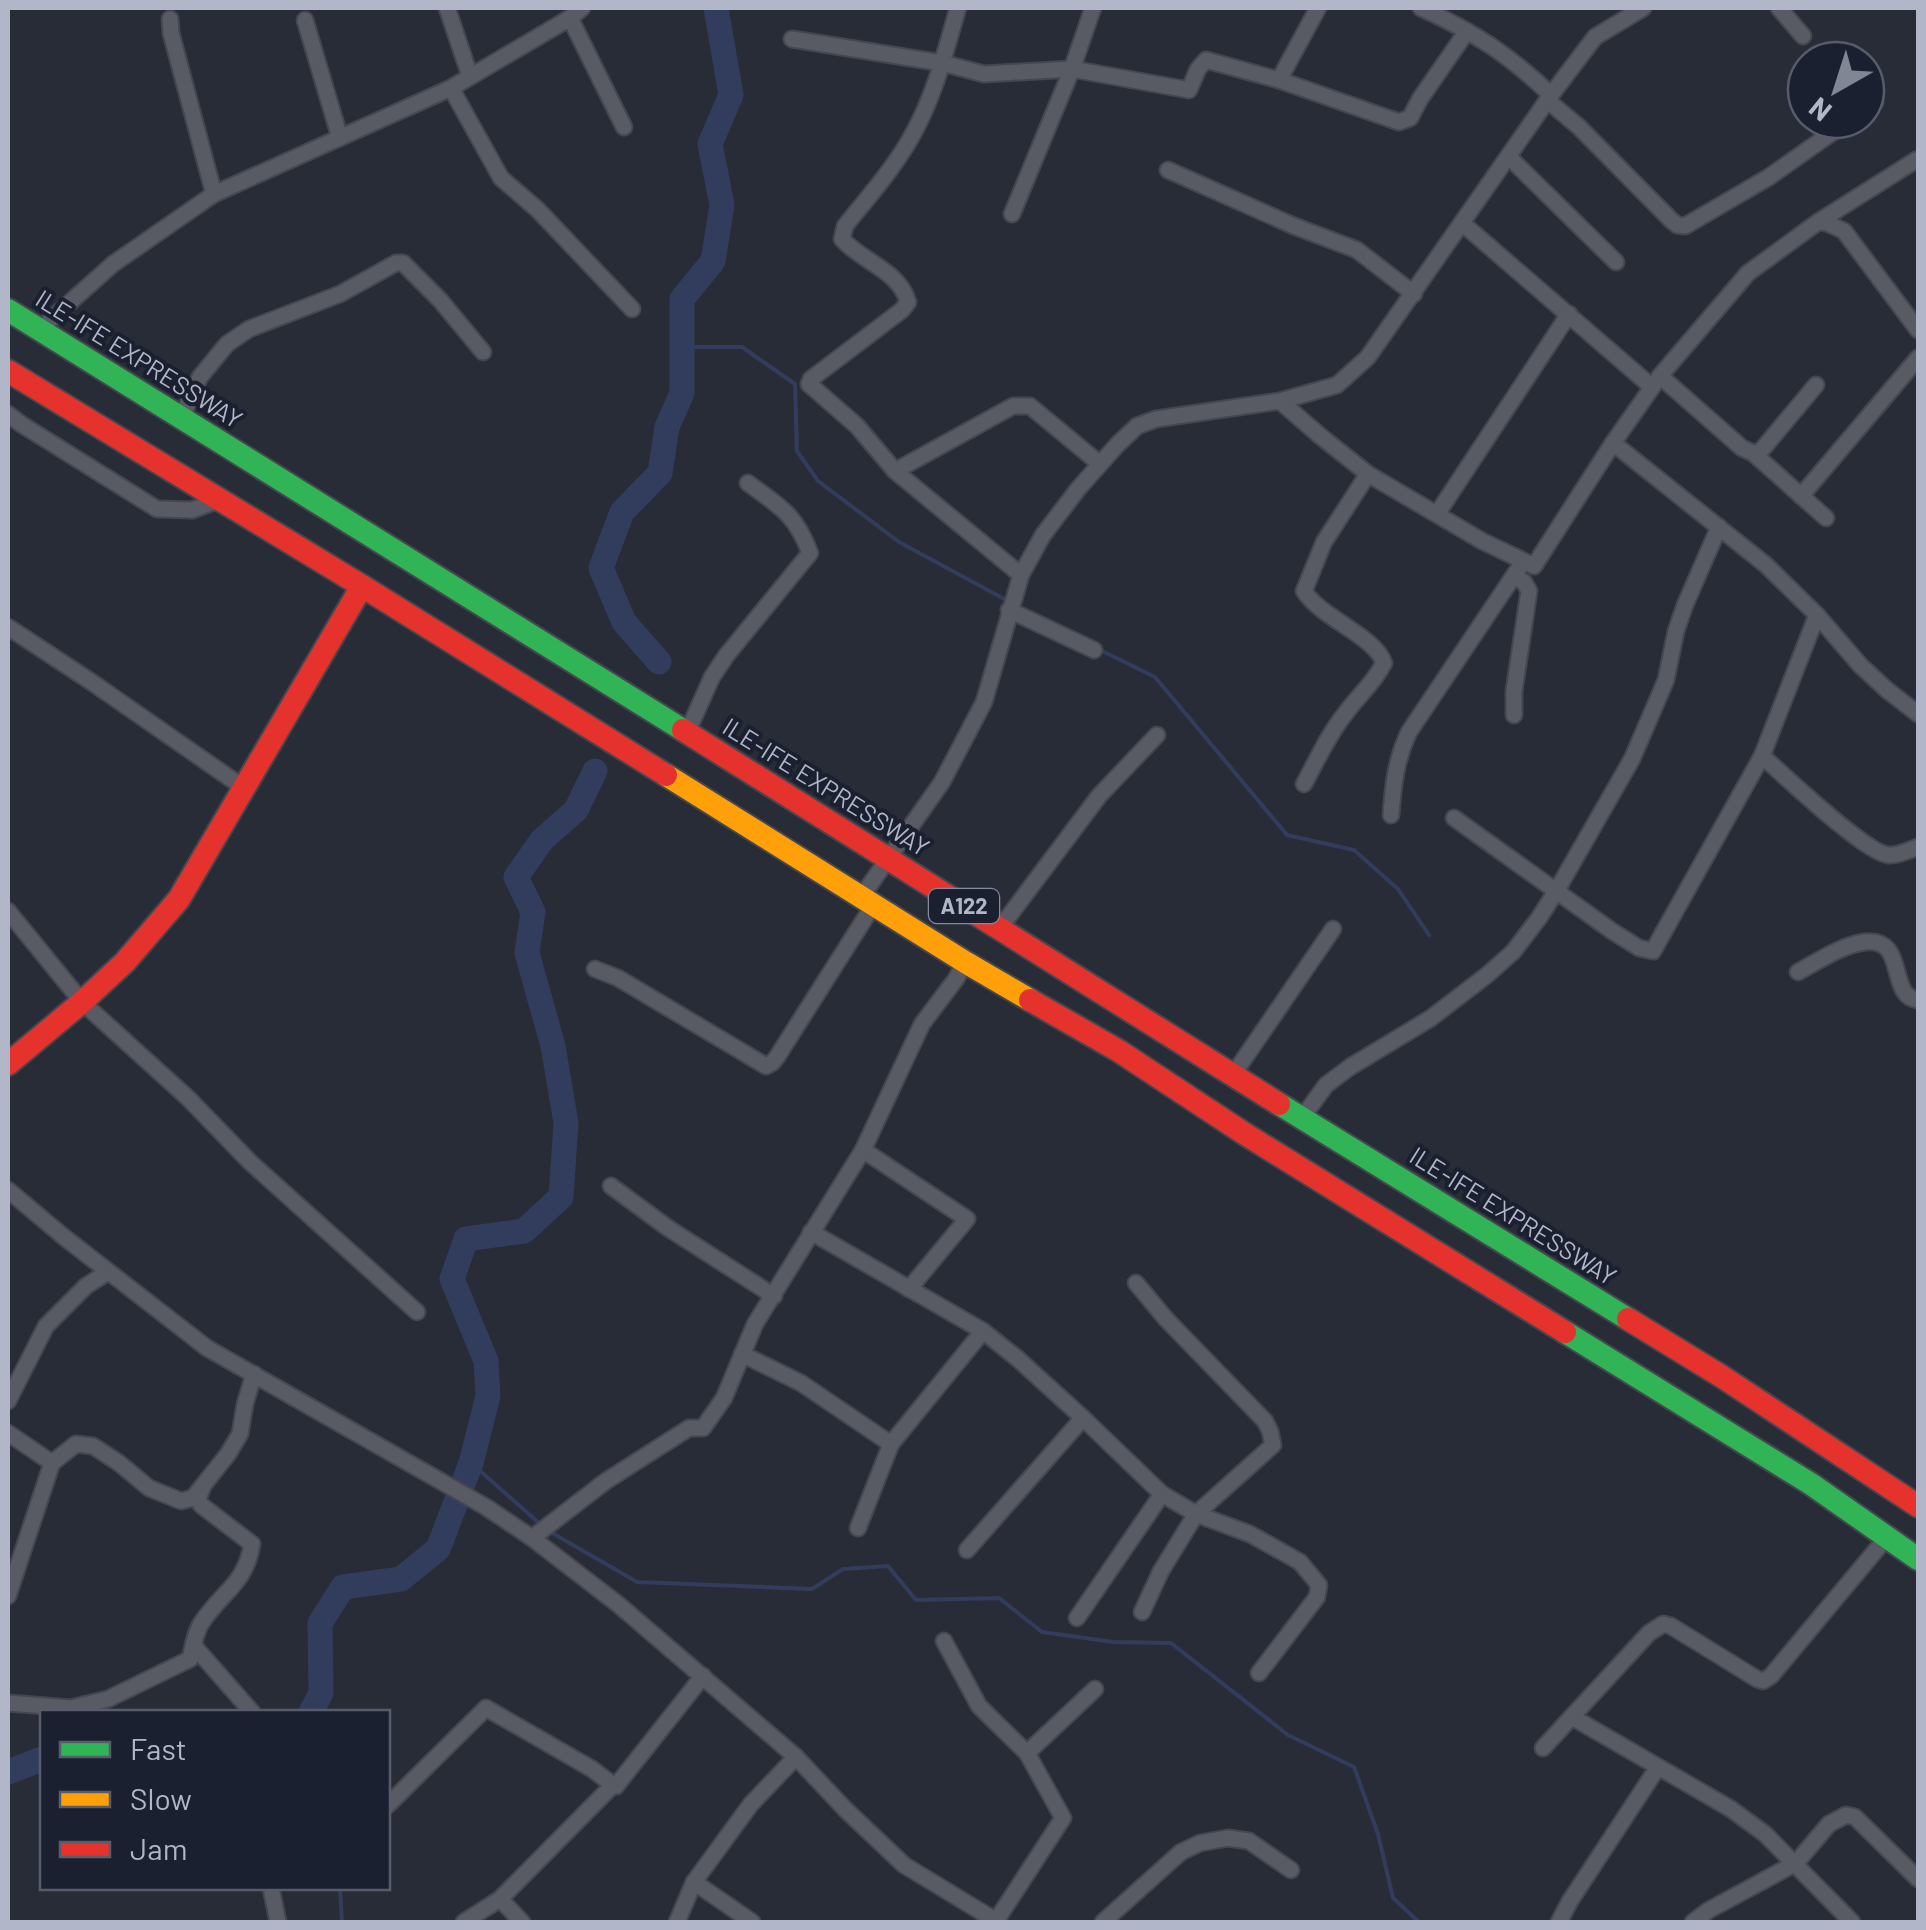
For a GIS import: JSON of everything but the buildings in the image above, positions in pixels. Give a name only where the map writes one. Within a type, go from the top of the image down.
[{"type":"main road","name":"ILE-IFE EXPRESSWAY","points":[[8,310],[182,416],[266,500],[362,586],[965,962],[1120,1051],[1245,1134],[1811,1484],[1918,1559]]},
{"type":"main road","name":"ILE-IFE EXPRESSWAY","points":[[8,371],[219,500],[266,500],[686,732],[1232,1076],[1721,1376],[1918,1506]]},
{"type":"main road","points":[[8,1064],[125,962],[179,899],[362,586]]},
{"type":"main road","points":[[720,808],[734,764]]},
{"type":"street","points":[[447,8],[470,76]]},
{"type":"street","points":[[958,8],[916,129],[903,152],[845,226],[842,240],[904,288],[908,302],[809,384],[857,426],[895,471],[1020,576]]},
{"type":"street","points":[[1012,214],[1072,69],[1092,8]]},
{"type":"street","points":[[1280,80],[1318,8]]},
{"type":"street","points":[[1421,8],[1493,45],[1517,63],[1671,220],[1685,226],[1769,178],[1822,140]]},
{"type":"street","points":[[595,969],[618,978],[766,1066],[772,1064],[868,900],[887,858],[942,782],[984,702],[1020,576],[1043,536],[1100,464],[1137,426],[1156,419],[1280,401],[1337,384],[1368,357],[1595,36],[1643,8]]},
{"type":"street","points":[[1779,8],[1803,36]]},
{"type":"street","points":[[39,330],[114,264],[214,194],[451,88],[576,13],[624,127]]},
{"type":"street","points":[[170,19],[214,194]]},
{"type":"street","points":[[305,20],[340,138]]},
{"type":"street","points":[[792,39],[942,63],[984,74],[1072,69],[1189,90],[1206,60],[1280,80],[1399,122],[1410,118],[1467,31]]},
{"type":"street","points":[[451,88],[501,178],[538,210],[632,309]]},
{"type":"street","points":[[1509,157],[1616,262]]},
{"type":"street","points":[[1391,815],[1393,785],[1408,732],[1519,569],[1534,566],[1656,382],[1748,273],[1818,222],[1916,160]]},
{"type":"street","points":[[1168,170],[1357,250],[1414,294]]},
{"type":"street","points":[[1818,222],[1844,231],[1917,326]]},
{"type":"street","points":[[1462,223],[1569,314],[1753,454],[1826,518]]},
{"type":"street","points":[[182,416],[200,377],[227,344],[248,329],[340,294],[396,263],[403,263],[440,300],[483,352]]},
{"type":"street","points":[[1436,514],[1569,314]]},
{"type":"street","points":[[1801,496],[1918,358]]},
{"type":"street","points":[[1753,454],[1760,452],[1816,385]]},
{"type":"street","points":[[1280,401],[1368,474],[1482,541],[1519,569],[1529,591],[1514,714]]},
{"type":"street","points":[[895,471],[1013,406],[1030,406],[1100,464]]},
{"type":"street","points":[[8,414],[158,509],[192,510],[219,500]]},
{"type":"street","points":[[1614,443],[1766,565],[1817,615],[1860,666],[1918,714]]},
{"type":"street","points":[[1304,784],[1328,737],[1384,663],[1381,652],[1336,621],[1304,591],[1324,542],[1368,474]]},
{"type":"street","points":[[686,732],[726,656],[810,553],[791,515],[748,483]]},
{"type":"street","points":[[1302,1118],[1326,1085],[1431,1018],[1487,975],[1512,952],[1558,890],[1632,759],[1666,680],[1685,605],[1719,528]]},
{"type":"street","points":[[1011,606],[1094,650]]},
{"type":"street","points":[[1454,818],[1639,948],[1653,950],[1762,756],[1817,615]]},
{"type":"street","points":[[8,627],[244,788]]},
{"type":"street","points":[[1000,928],[1100,796],[1157,735]]},
{"type":"street","points":[[1762,756],[1842,826],[1882,854],[1894,855],[1918,847]]},
{"type":"street","points":[[8,910],[82,1002],[188,1098],[250,1162],[417,1312]]},
{"type":"street","points":[[1232,1076],[1334,929]]},
{"type":"street","points":[[1798,972],[1847,947],[1878,943],[1892,955],[1904,994],[1918,1000]]},
{"type":"street","points":[[532,1538],[606,1482],[688,1428],[703,1428],[724,1398],[755,1324],[863,1150],[922,1024],[965,962]]},
{"type":"street","points":[[863,1150],[967,1219],[910,1288]]},
{"type":"street","points":[[610,1186],[774,1296]]},
{"type":"street","points":[[8,1190],[207,1348],[532,1538],[619,1605],[796,1757],[904,1864],[997,1922],[1064,1818],[1026,1753],[979,1706],[944,1641]]},
{"type":"street","points":[[810,1232],[983,1331],[1083,1418],[1162,1494],[1196,1514],[1250,1534],[1300,1562],[1319,1584],[1317,1597],[1259,1673]]},
{"type":"street","points":[[8,1400],[46,1326],[86,1286],[108,1272]]},
{"type":"street","points":[[1136,1282],[1264,1422],[1273,1445],[1196,1514],[1142,1612]]},
{"type":"street","points":[[858,1528],[892,1444],[983,1331]]},
{"type":"street","points":[[742,1354],[800,1383],[892,1444]]},
{"type":"street","points":[[8,1596],[52,1463],[76,1444],[93,1446],[149,1488],[181,1501],[193,1498],[240,1434],[254,1374]]},
{"type":"street","points":[[968,1550],[1083,1418]]},
{"type":"street","points":[[8,1433],[52,1463]]},
{"type":"street","points":[[8,1703],[71,1708],[108,1699],[190,1660],[198,1626],[236,1585],[249,1563],[252,1544],[201,1505],[198,1500],[202,1489]]},
{"type":"street","points":[[1076,1618],[1162,1494]]},
{"type":"street","points":[[1543,1748],[1649,1633],[1663,1624],[1763,1681],[1886,1537]]},
{"type":"street","points":[[194,1646],[250,1710]]},
{"type":"street","points":[[464,1922],[500,1899],[592,1804],[616,1786],[703,1676]]},
{"type":"street","points":[[1026,1753],[1095,1689]]},
{"type":"street","points":[[390,1804],[486,1708],[613,1785]]},
{"type":"street","points":[[1572,1716],[1731,1809],[1765,1834],[1852,1922]]},
{"type":"street","points":[[678,1922],[694,1882],[752,1804],[796,1757]]},
{"type":"street","points":[[1559,1922],[1658,1767]]},
{"type":"street","points":[[1693,1922],[1796,1863],[1829,1824],[1846,1815],[1856,1817],[1918,1878]]},
{"type":"street","points":[[1103,1922],[1181,1852],[1200,1843],[1228,1838],[1249,1841],[1290,1870]]},
{"type":"street","points":[[694,1882],[752,1922]]},
{"type":"street","points":[[272,1890],[278,1922]]},
{"type":"street","points":[[500,1899],[522,1922]]},
{"type":"waterway","points":[[659,662],[624,622],[601,568],[622,512],[660,473],[667,427],[682,393],[682,299],[713,261],[722,205],[710,144],[731,95],[716,8]]},
{"type":"waterway","points":[[680,347],[742,347],[795,384],[797,451],[818,481],[899,542],[1008,601]]},
{"type":"waterway","points":[[1100,650],[1155,677],[1287,835],[1354,850],[1398,889],[1429,935]]},
{"type":"waterway","points":[[312,1710],[321,1693],[320,1623],[343,1587],[401,1579],[438,1549],[471,1463],[488,1396],[486,1361],[452,1279],[466,1239],[524,1231],[561,1197],[566,1123],[553,1046],[527,953],[533,912],[516,877],[542,840],[576,810],[595,771]]},
{"type":"waterway","points":[[471,1463],[539,1523]]},
{"type":"waterway","points":[[554,1534],[637,1582],[812,1589],[843,1569],[888,1566],[916,1600],[999,1598],[1042,1632],[1113,1642],[1171,1643],[1288,1735],[1354,1767],[1378,1834],[1393,1898],[1419,1922]]},
{"type":"waterway","points":[[8,1772],[40,1760]]},
{"type":"waterway","points":[[340,1890],[342,1922]]},
{"type":"traffic: fast","points":[[8,310],[683,730]]},
{"type":"traffic: fast","points":[[1279,1104],[1628,1319]]},
{"type":"traffic: fast","points":[[1565,1332],[1811,1484],[1918,1559]]},
{"type":"traffic: slow","points":[[666,775],[1030,1000]]},
{"type":"traffic: jam","points":[[8,371],[666,775]]},
{"type":"traffic: jam","points":[[8,1064],[125,962],[179,899],[362,586]]},
{"type":"traffic: jam","points":[[683,730],[1279,1104]]},
{"type":"traffic: jam","points":[[1030,1000],[1119,1051],[1245,1134],[1565,1332]]},
{"type":"traffic: jam","points":[[1628,1319],[1918,1506]]}]
